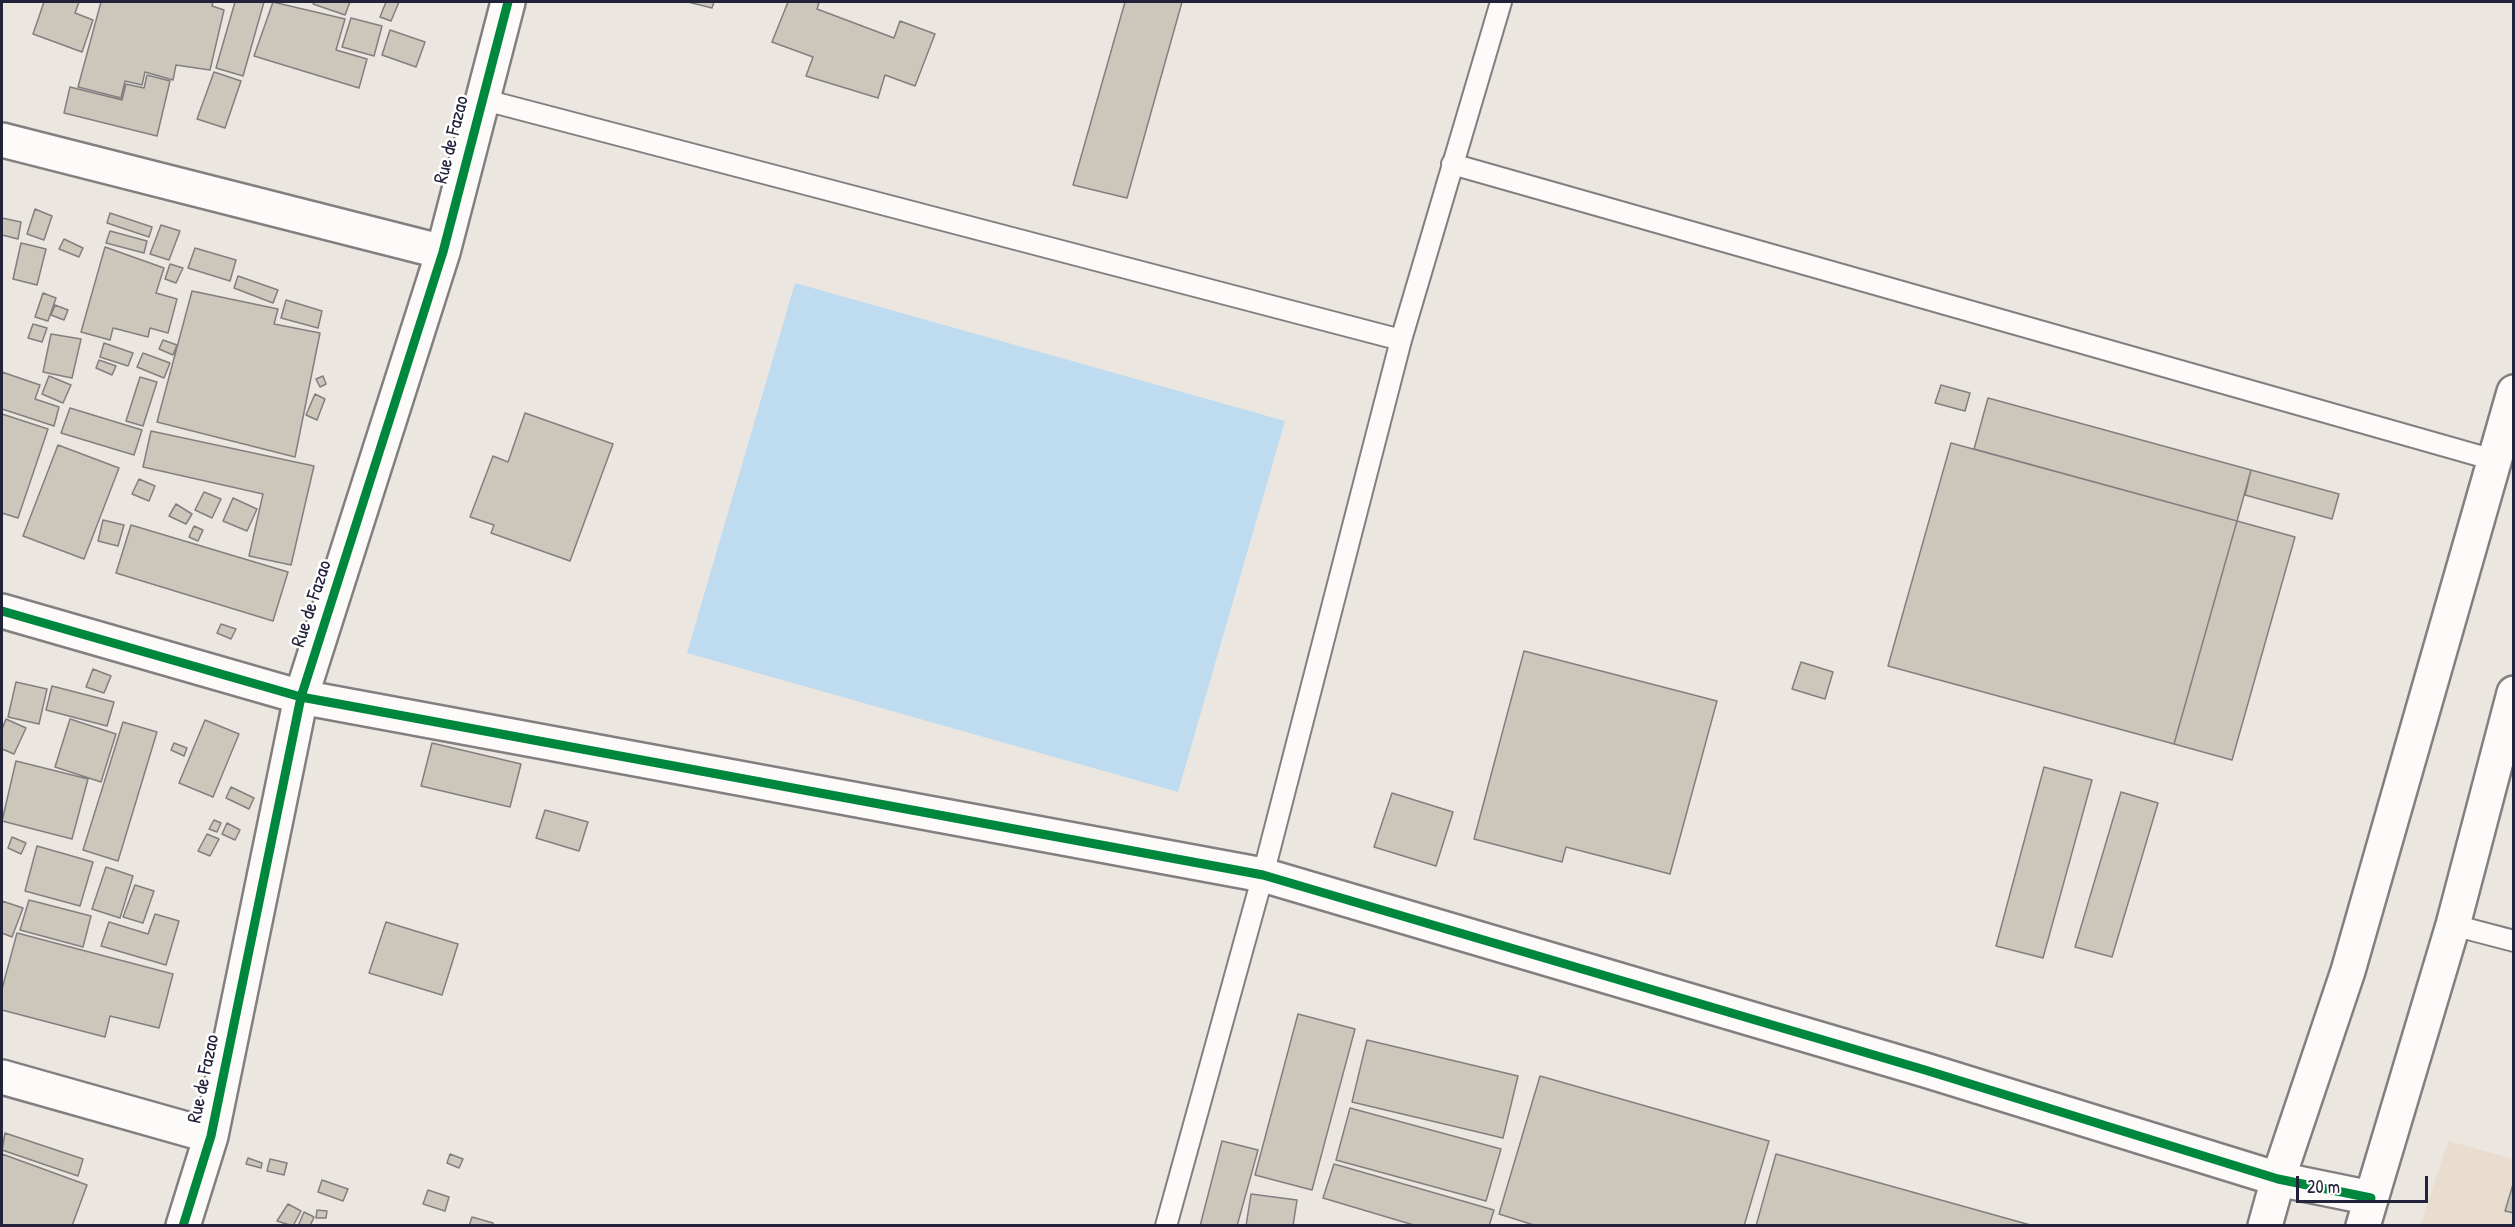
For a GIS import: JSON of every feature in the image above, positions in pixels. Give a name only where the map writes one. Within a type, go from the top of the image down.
[{"type":"street","name":"Rue de Fazao","points":[[183,1226],[211,1136],[301,697],[443,252],[508,2]]},
{"type":"street","points":[[2,140],[443,252]]},
{"type":"street","points":[[2265,1226],[2278,1179],[2348,971],[2514,392]]},
{"type":"street","points":[[2,611],[301,697],[1263,875],[1924,1070],[2278,1179],[2367,1212],[2453,925],[2514,693]]},
{"type":"street","points":[[2,1077],[211,1136]]},
{"type":"lane","points":[[1166,1226],[1263,875],[1401,340],[1501,2]]},
{"type":"lane","points":[[481,99],[1401,340]]},
{"type":"lane","points":[[1452,164],[2494,460]]},
{"type":"lane","points":[[2453,925],[2514,941]]},
{"type":"shaded area","points":[[2448,1141],[2513,1159],[2513,1225],[2420,1226]]},
{"type":"water","points":[[795,283],[1285,421],[1178,792],[687,653]]},
{"type":"building","points":[[44,2],[79,2],[75,13],[93,20],[82,52],[33,34]]},
{"type":"building","points":[[101,2],[213,2],[212,6],[224,10],[210,70],[176,65],[173,80],[145,72],[142,85],[125,81],[121,98],[78,87]]},
{"type":"building","points":[[235,2],[264,2],[243,76],[216,68]]},
{"type":"building","points":[[273,2],[345,19],[336,50],[367,59],[359,88],[254,56]]},
{"type":"building","points":[[314,2],[350,2],[345,15],[313,4]]},
{"type":"building","points":[[386,2],[399,2],[391,21],[380,17]]},
{"type":"building","points":[[688,2],[714,2],[712,8]]},
{"type":"building","points":[[788,2],[819,3],[817,9],[894,38],[900,21],[935,34],[915,86],[885,75],[878,98],[806,76],[813,57],[772,42]]},
{"type":"building","points":[[1125,2],[1182,2],[1127,198],[1073,185]]},
{"type":"building","points":[[351,18],[382,26],[374,56],[342,47]]},
{"type":"building","points":[[390,30],[425,42],[416,67],[382,55]]},
{"type":"building","points":[[214,72],[241,81],[225,128],[197,119]]},
{"type":"building","points":[[147,75],[170,81],[157,136],[64,113],[70,87],[122,100],[126,84],[144,88]]},
{"type":"building","points":[[35,209],[52,216],[44,240],[27,234]]},
{"type":"building","points":[[110,213],[152,227],[149,237],[107,223]]},
{"type":"building","points":[[2,218],[21,222],[18,239],[2,235]]},
{"type":"building","points":[[161,225],[180,231],[169,260],[150,254]]},
{"type":"building","points":[[110,231],[147,241],[144,253],[106,243]]},
{"type":"building","points":[[64,239],[83,248],[79,257],[59,249]]},
{"type":"building","points":[[21,243],[46,249],[37,285],[13,279]]},
{"type":"building","points":[[105,247],[164,268],[156,293],[177,299],[168,333],[150,328],[148,337],[113,328],[110,340],[81,332]]},
{"type":"building","points":[[195,248],[236,260],[230,281],[188,268]]},
{"type":"building","points":[[170,264],[183,268],[176,283],[165,279]]},
{"type":"building","points":[[238,276],[278,290],[273,303],[234,288]]},
{"type":"building","points":[[192,291],[278,309],[274,324],[320,333],[295,457],[157,422]]},
{"type":"building","points":[[43,293],[56,298],[48,321],[35,317]]},
{"type":"building","points":[[286,300],[322,311],[318,328],[281,318]]},
{"type":"building","points":[[55,305],[68,310],[64,320],[51,315]]},
{"type":"building","points":[[33,324],[47,328],[42,342],[28,338]]},
{"type":"building","points":[[51,334],[81,339],[72,378],[43,372]]},
{"type":"building","points":[[163,340],[177,345],[173,355],[159,349]]},
{"type":"building","points":[[104,343],[133,353],[128,366],[100,357]]},
{"type":"building","points":[[143,353],[170,363],[164,378],[137,367]]},
{"type":"building","points":[[99,360],[116,366],[112,375],[96,368]]},
{"type":"building","points":[[2,372],[40,385],[35,399],[59,407],[54,426],[2,409]]},
{"type":"building","points":[[49,376],[71,385],[63,403],[42,394]]},
{"type":"building","points":[[323,376],[326,384],[320,387],[316,379]]},
{"type":"building","points":[[140,377],[157,382],[143,426],[126,421]]},
{"type":"building","points":[[1941,385],[1970,393],[1965,411],[1935,403]]},
{"type":"building","points":[[315,394],[325,399],[317,420],[306,415]]},
{"type":"building","points":[[1988,398],[2251,470],[2237,521],[1974,449]]},
{"type":"building","points":[[70,408],[142,430],[134,455],[61,433]]},
{"type":"building","points":[[525,413],[613,444],[570,561],[491,533],[494,525],[470,517],[493,456],[508,462]]},
{"type":"building","points":[[2,414],[48,429],[18,518],[2,513]]},
{"type":"building","points":[[151,431],[314,466],[291,565],[249,556],[263,494],[143,467]]},
{"type":"building","points":[[1951,443],[2237,521],[2174,744],[1888,666]]},
{"type":"building","points":[[58,445],[119,468],[84,559],[23,536]]},
{"type":"building","points":[[2251,470],[2339,494],[2332,519],[2245,495]]},
{"type":"building","points":[[139,479],[155,486],[149,501],[132,494]]},
{"type":"building","points":[[204,492],[221,499],[212,518],[195,510]]},
{"type":"building","points":[[233,498],[257,509],[247,531],[223,521]]},
{"type":"building","points":[[176,504],[192,514],[186,524],[169,516]]},
{"type":"building","points":[[103,520],[124,525],[118,546],[98,541]]},
{"type":"building","points":[[2237,521],[2295,537],[2232,760],[2174,744]]},
{"type":"building","points":[[131,525],[288,572],[273,621],[116,573]]},
{"type":"building","points":[[194,526],[203,530],[198,541],[189,537]]},
{"type":"building","points":[[221,624],[236,629],[231,639],[217,633]]},
{"type":"building","points":[[1524,651],[1717,701],[1670,874],[1566,847],[1562,862],[1474,839]]},
{"type":"building","points":[[1801,662],[1833,672],[1825,699],[1792,689]]},
{"type":"building","points":[[93,669],[111,676],[104,693],[86,687]]},
{"type":"building","points":[[16,682],[47,689],[39,724],[8,717]]},
{"type":"building","points":[[52,686],[114,702],[107,726],[46,710]]},
{"type":"building","points":[[6,719],[26,728],[14,754],[2,749],[2,729]]},
{"type":"building","points":[[70,719],[116,734],[101,782],[55,767]]},
{"type":"building","points":[[205,720],[239,734],[213,797],[179,783]]},
{"type":"building","points":[[123,722],[157,732],[118,861],[83,850]]},
{"type":"building","points":[[174,743],[187,748],[184,756],[171,750]]},
{"type":"building","points":[[432,743],[521,764],[510,807],[421,786]]},
{"type":"building","points":[[16,761],[88,779],[72,839],[2,821]]},
{"type":"building","points":[[2044,767],[2092,780],[2043,958],[1996,946]]},
{"type":"building","points":[[231,787],[254,798],[249,809],[226,798]]},
{"type":"building","points":[[2121,792],[2158,803],[2112,957],[2075,947]]},
{"type":"building","points":[[1392,793],[1453,812],[1436,866],[1374,847]]},
{"type":"building","points":[[545,810],[588,822],[579,851],[536,838]]},
{"type":"building","points":[[214,820],[221,823],[217,832],[209,829]]},
{"type":"building","points":[[227,823],[240,830],[235,840],[222,834]]},
{"type":"building","points":[[207,834],[219,839],[210,856],[198,851]]},
{"type":"building","points":[[12,837],[26,843],[21,854],[8,848]]},
{"type":"building","points":[[37,846],[93,862],[80,906],[25,891]]},
{"type":"building","points":[[106,867],[133,876],[120,918],[92,909]]},
{"type":"building","points":[[135,885],[154,891],[143,923],[123,917]]},
{"type":"building","points":[[29,900],[91,916],[83,947],[20,930]]},
{"type":"building","points":[[2,901],[23,908],[12,937],[2,933]]},
{"type":"building","points":[[155,914],[179,921],[166,965],[101,946],[109,922],[148,934]]},
{"type":"building","points":[[386,922],[458,944],[442,995],[369,973]]},
{"type":"building","points":[[17,933],[173,974],[159,1028],[110,1016],[105,1037],[2,1010],[2,989]]},
{"type":"building","points":[[1298,1014],[1355,1029],[1312,1190],[1255,1175]]},
{"type":"building","points":[[1367,1040],[1518,1076],[1503,1138],[1352,1102]]},
{"type":"building","points":[[1540,1076],[1769,1141],[1744,1226],[1537,1226],[1499,1214]]},
{"type":"building","points":[[1350,1108],[1501,1149],[1486,1201],[1336,1160]]},
{"type":"building","points":[[5,1133],[83,1159],[78,1176],[2,1150]]},
{"type":"building","points":[[1222,1141],[1258,1150],[1237,1226],[1200,1226]]},
{"type":"building","points":[[2,1154],[87,1185],[72,1226],[2,1226]]},
{"type":"building","points":[[450,1154],[463,1159],[459,1168],[447,1163]]},
{"type":"building","points":[[1776,1154],[2034,1226],[1756,1226]]},
{"type":"building","points":[[248,1158],[262,1163],[261,1168],[246,1164]]},
{"type":"building","points":[[270,1159],[287,1163],[284,1175],[267,1171]]},
{"type":"building","points":[[1334,1164],[1494,1210],[1489,1226],[1417,1226],[1323,1198]]},
{"type":"building","points":[[322,1180],[348,1189],[343,1201],[318,1192]]},
{"type":"building","points":[[2514,1181],[2514,1213],[2505,1211]]},
{"type":"building","points":[[428,1190],[449,1197],[445,1211],[423,1204]]},
{"type":"building","points":[[1251,1194],[1297,1200],[1293,1226],[1246,1226]]},
{"type":"building","points":[[288,1204],[301,1211],[293,1226],[277,1221]]},
{"type":"building","points":[[317,1210],[327,1211],[326,1218],[316,1218]]},
{"type":"building","points":[[304,1212],[314,1217],[310,1226],[298,1226]]},
{"type":"building","points":[[472,1217],[493,1223],[492,1226],[469,1226]]},
{"type":"cycle path","points":[[183,1226],[211,1136],[301,697],[443,252],[508,2]]},
{"type":"cycle path","points":[[2,611],[301,697],[1263,875],[1925,1070],[2278,1179],[2371,1198]]}]
